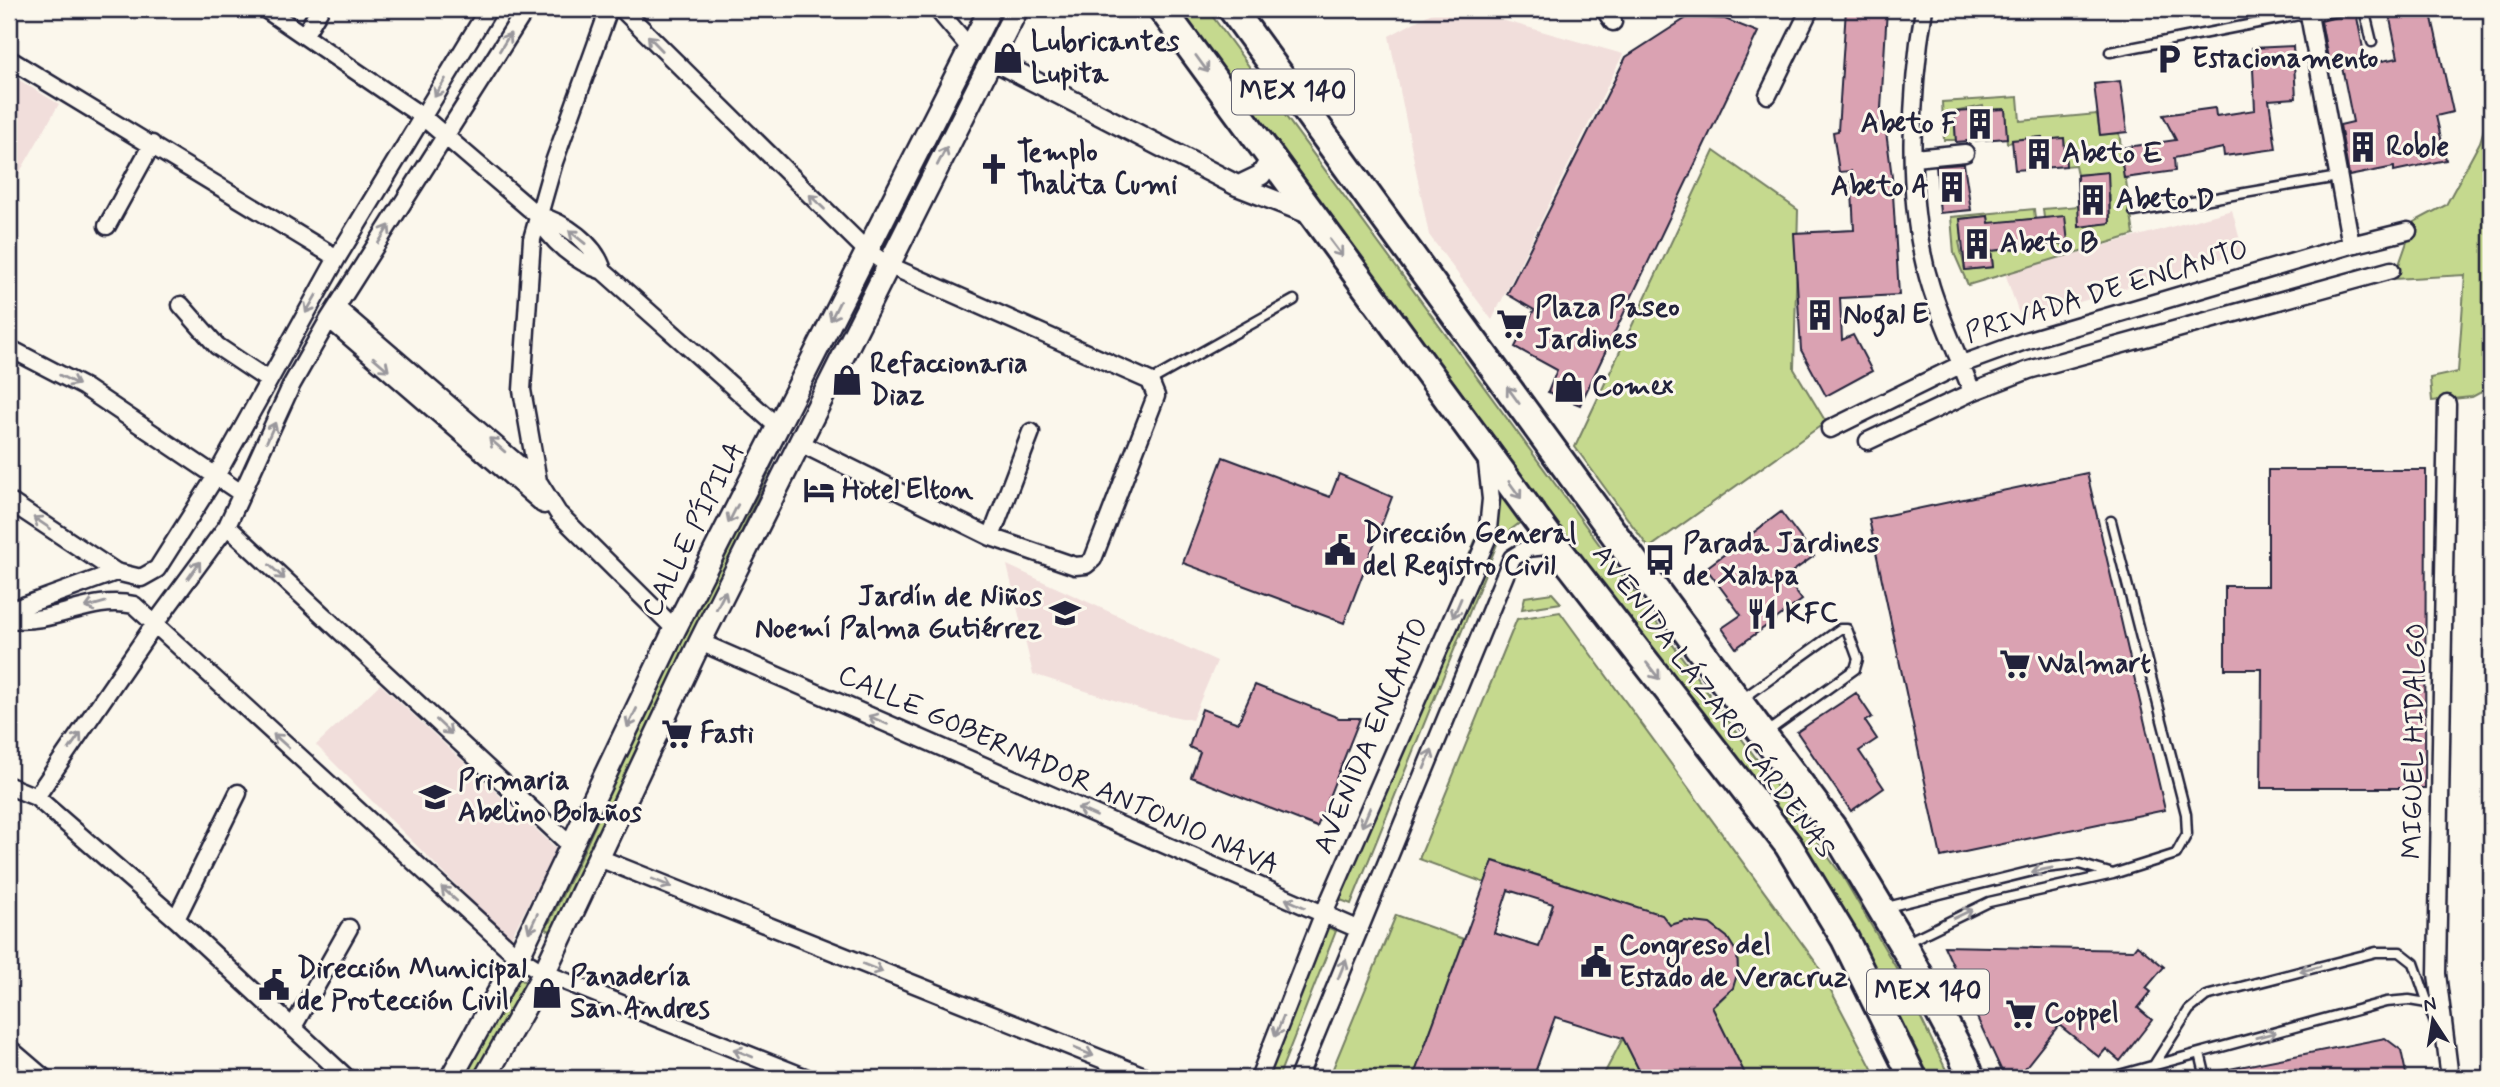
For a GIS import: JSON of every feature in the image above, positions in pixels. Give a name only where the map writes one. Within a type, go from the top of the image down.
[{"type":"highway","name":"AVENIDA LÁZARO CÁRDENAS","points":[[1162,9],[1555,545],[1788,845],[1845,940],[1910,1076]]},
{"type":"highway","name":"AVENIDA LÁZARO CÁRDENAS","points":[[1232,9],[1833,828],[1902,944],[1962,1055],[1971,1078]]},
{"type":"main road","points":[[970,48],[976,9]]},
{"type":"main road","name":"CALLE PÍPILA","points":[[451,1078],[517,957],[675,629],[990,9]]},
{"type":"main road","name":"CALLE PÍPILA","points":[[485,1078],[544,973],[700,642],[1017,9]]},
{"type":"main road","points":[[991,59],[1015,36],[1029,9]]},
{"type":"street","points":[[265,9],[423,117],[537,215],[544,230],[563,248],[590,267],[603,271],[778,427]]},
{"type":"street","points":[[305,34],[320,9]]},
{"type":"street","points":[[9,501],[116,572],[141,578],[158,569],[216,476],[337,258],[488,9]]},
{"type":"street","points":[[36,797],[154,625],[227,526],[292,384],[333,314],[526,9]]},
{"type":"street","points":[[542,504],[522,390],[531,239],[589,59],[609,9]]},
{"type":"street","points":[[622,9],[866,250],[888,265],[1150,381],[1156,396],[1093,559],[1086,565],[1075,566],[991,537],[800,443]]},
{"type":"street","points":[[937,9],[970,48]]},
{"type":"street","points":[[1768,95],[1810,9]]},
{"type":"street","points":[[1924,9],[1915,61],[1914,158],[1923,259],[1931,288],[1972,392]]},
{"type":"street","points":[[2309,13],[2351,245]]},
{"type":"street","points":[[9,59],[337,258]]},
{"type":"street","points":[[991,59],[1238,186],[1310,214]]},
{"type":"street","points":[[107,226],[152,144]]},
{"type":"street","points":[[1914,158],[1965,153]]},
{"type":"street","points":[[1238,186],[1261,175],[1271,159]]},
{"type":"street","name":"PRIVADA DE ENCANTO","points":[[1830,429],[1962,364],[2025,341],[2351,245],[2409,231]]},
{"type":"street","name":"PRIVADA DE ENCANTO","points":[[1868,441],[1972,392],[2101,348],[2391,270]]},
{"type":"street","points":[[181,304],[217,346],[268,380]]},
{"type":"street","points":[[333,314],[538,481],[558,513],[675,629]]},
{"type":"street","points":[[333,314],[542,504],[558,513]]},
{"type":"street","points":[[9,348],[84,387],[241,493]]},
{"type":"street","name":"MIGUEL HIDALGO","points":[[2447,404],[2437,974],[2450,1078]]},
{"type":"street","points":[[991,537],[1031,432]]},
{"type":"street","name":"AVENIDA ENCANTO","points":[[1259,1078],[1323,915],[1487,539],[1491,499],[1485,449]]},
{"type":"street","points":[[227,526],[570,845]]},
{"type":"street","points":[[1298,1078],[1512,558],[1528,548],[1555,545]]},
{"type":"street","points":[[9,611],[116,572]]},
{"type":"street","points":[[9,619],[33,622],[109,601],[134,605],[517,957],[544,973],[807,1078]]},
{"type":"street","name":"CALLE GOBERNADOR ANTONIO NAVA","points":[[700,642],[1358,929]]},
{"type":"street","points":[[9,786],[36,797],[176,919],[347,1078]]},
{"type":"street","points":[[176,919],[238,793]]},
{"type":"street","points":[[599,858],[1149,1078]]},
{"type":"street","points":[[293,1027],[349,928]]},
{"type":"street","points":[[9,1048],[44,1078]]},
{"type":"lane","points":[[2110,52],[2309,13],[2351,9]]},
{"type":"lane","points":[[2364,9],[2372,42]]},
{"type":"lane","points":[[2134,212],[2338,177]]},
{"type":"lane","points":[[1150,381],[1294,300]]},
{"type":"lane","points":[[1902,944],[1989,902],[2113,874],[2176,854],[2187,834],[2186,814],[2110,522]]},
{"type":"lane","points":[[1739,701],[1840,629],[1847,629],[1858,659],[1855,669],[1763,735]]},
{"type":"lane","points":[[1881,908],[2045,868],[2078,864],[2113,874]]},
{"type":"lane","points":[[2154,1065],[2189,1010],[2206,996],[2376,952],[2400,952],[2414,963],[2445,1051]]},
{"type":"lane","points":[[2108,1078],[2386,1002],[2409,1000],[2427,1003]]},
{"type":"lane","points":[[2200,1053],[2206,1078]]},
{"type":"shaded area","points":[[1439,9],[1462,9],[1623,54],[1492,320],[1429,235],[1389,36]]},
{"type":"shaded area","points":[[9,74],[59,104],[9,191]]},
{"type":"shaded area","points":[[2232,210],[2243,252],[2021,320],[2005,273]]},
{"type":"shaded area","name":"Jardín de Niños Noemí Palma Gutiérrez","points":[[1007,565],[1217,661],[1192,720],[1148,711],[1033,674]]},
{"type":"shaded area","name":"Primaria Abelino Bolaños","points":[[380,684],[557,849],[510,939],[316,745]]},
{"type":"green space","points":[[1180,9],[1207,9],[1843,877],[1899,973],[1950,1078],[1930,1078],[1883,983],[1826,889]]},
{"type":"green space","points":[[960,77],[969,80],[904,222],[892,216]]},
{"type":"green space","points":[[2018,97],[2020,121],[2097,114],[2100,135],[2119,133],[2134,235],[1968,285],[1954,253],[1951,217],[2034,209],[2035,219],[2014,221],[2017,248],[2037,246],[2038,249],[2068,243],[2044,218],[2043,209],[2079,206],[2082,226],[2110,223],[2110,195],[2107,194],[2105,173],[2077,175],[2075,165],[2066,166],[2064,138],[2042,140],[2041,137],[2007,143],[2005,109],[1984,110],[1983,106],[1954,112],[1956,140],[1944,140],[1942,102]],"holes":[[[1988,216],[1993,267],[1965,270],[1959,242],[1962,241],[1961,219]]]},
{"type":"green space","points":[[2491,106],[2491,387],[2472,397],[2432,401],[2430,378],[2458,372],[2465,275],[2394,279],[2414,222],[2446,205],[2480,142]]},
{"type":"green space","points":[[1714,151],[1798,210],[1794,369],[1826,422],[1649,548],[1575,447]]},
{"type":"green space","points":[[864,275],[787,433],[556,934],[546,929],[586,846],[685,620]]},
{"type":"green space","points":[[1490,480],[1522,521],[1499,539],[1351,904],[1330,896],[1480,529]]},
{"type":"green space","points":[[1552,593],[1561,603],[1522,609],[1525,597]]},
{"type":"green space","points":[[1560,612],[1817,964],[1877,1078],[1747,1078],[1712,1007],[1728,992],[1736,976],[1738,961],[1733,946],[1723,935],[1709,927],[1691,923],[1670,925],[1662,915],[1494,861],[1485,883],[1419,859],[1517,619]]},
{"type":"green space","points":[[1396,915],[1464,939],[1413,1078],[1329,1078]]},
{"type":"green space","points":[[1318,923],[1336,931],[1278,1078],[1255,1078]]},
{"type":"green space","points":[[517,978],[528,983],[475,1078],[461,1078]]},
{"type":"green space","points":[[1623,1038],[1643,1078],[1602,1078]]},
{"type":"building","points":[[1846,9],[1887,9],[1880,125],[1885,124],[1892,177],[1899,295],[1840,298],[1842,340],[1853,335],[1872,371],[1826,396],[1801,350],[1794,233],[1854,230],[1851,171],[1839,172],[1833,132],[1838,131]]},
{"type":"building","points":[[2388,9],[2430,9],[2453,112],[2436,116],[2446,160],[2394,171],[2394,167],[2349,176],[2340,125],[2353,122],[2342,67],[2330,69],[2321,21],[2356,12],[2366,64],[2398,58]]},
{"type":"building","points":[[1688,17],[1725,19],[1758,32],[1580,405],[1548,392],[1557,370],[1515,347],[1534,310],[1507,294],[1626,57]]},
{"type":"building","points":[[2293,46],[2296,98],[2269,100],[2276,149],[2224,156],[2223,148],[2174,158],[2175,171],[2124,178],[2120,148],[2176,140],[2163,115],[2215,108],[2216,116],[2255,110],[2252,48]]},
{"type":"building","points":[[2120,81],[2127,132],[2100,135],[2094,84]]},
{"type":"building","name":"Abeto F","points":[[2005,109],[2007,138],[1956,142],[1954,112]]},
{"type":"building","name":"Abeto E","points":[[2042,137],[2042,140],[2064,138],[2066,166],[2015,170],[2012,140]]},
{"type":"building","name":"Abeto A","points":[[1964,164],[1971,210],[1940,213],[1936,166]]},
{"type":"building","name":"Abeto D","points":[[2108,172],[2110,223],[2079,227],[2077,175]]},
{"type":"building","points":[[1988,216],[1989,223],[2065,216],[2068,243],[1991,251],[1993,267],[1965,270],[1960,219]]},
{"type":"building","points":[[1223,457],[1330,497],[1339,474],[1392,497],[1344,623],[1183,563]]},
{"type":"building","points":[[2268,470],[2426,470],[2425,788],[2261,788],[2262,669],[2225,669],[2225,586],[2268,586]]},
{"type":"building","name":"Walmart","points":[[2087,473],[2165,810],[1941,857],[1869,519]]},
{"type":"building","points":[[1781,512],[1814,556],[1785,577],[1802,600],[1736,648],[1722,628],[1741,615],[1706,568]]},
{"type":"building","points":[[1255,685],[1339,718],[1360,718],[1317,827],[1191,777],[1200,752],[1189,747],[1202,709],[1238,723]]},
{"type":"building","points":[[1856,693],[1872,717],[1865,721],[1877,739],[1859,751],[1884,788],[1851,811],[1797,732]]},
{"type":"building","name":"Congreso del Estado de Veracruz","points":[[1493,861],[1662,915],[1670,925],[1685,921],[1710,924],[1727,937],[1737,953],[1738,971],[1733,988],[1712,1007],[1747,1078],[1643,1078],[1623,1038],[1555,1017],[1533,1078],[1413,1078]],"holes":[[[1508,890],[1553,904],[1539,947],[1494,933]]]},
{"type":"building","name":"Coppel","points":[[2137,945],[2164,967],[2146,988],[2151,992],[2138,1008],[2152,1020],[2120,1061],[2106,1049],[2099,1057],[2059,1025],[2017,1078],[2005,1078],[1944,946],[2133,950]]},
{"type":"building","points":[[2385,1038],[2401,1050],[2407,1078],[2219,1078],[2219,1071]]},
{"type":"place","name":"Lubricantes Lupita","points":[[1008,58]]},
{"type":"place","name":"Estacionamento","points":[[2169,59]]},
{"type":"place","name":"Abeto F","points":[[1980,124]]},
{"type":"place","name":"Roble","points":[[2363,147]]},
{"type":"place","name":"Abeto E","points":[[2039,154]]},
{"type":"place","name":"Templo Thalita Cumi","points":[[994,169]]},
{"type":"place","name":"Abeto A","points":[[1952,187]]},
{"type":"place","name":"Abeto D","points":[[2093,200]]},
{"type":"place","name":"Abeto B","points":[[1977,244]]},
{"type":"place","name":"Nogal E","points":[[1820,315]]},
{"type":"place","name":"Plaza Paseo Jardines","points":[[1512,324]]},
{"type":"place","name":"Refaccionaria Diaz","points":[[847,380]]},
{"type":"place","name":"Comex","points":[[1569,387]]},
{"type":"place","name":"Hotel Elton","points":[[819,490]]},
{"type":"place","name":"Dirección General del Registro Civil","points":[[1340,550]]},
{"type":"place","name":"Parada Jardines de Xalapa","points":[[1660,560]]},
{"type":"place","name":"Jardín de Niños Noemí Palma Gutiérrez","points":[[1065,613]]},
{"type":"place","name":"KFC","points":[[1762,614]]},
{"type":"place","name":"Walmart","points":[[2015,664]]},
{"type":"place","name":"Fasti","points":[[677,734]]},
{"type":"place","name":"Primaria Abelino Bolaños","points":[[435,797]]},
{"type":"place","name":"Congreso del Estado de Veracruz","points":[[1596,962]]},
{"type":"place","name":"Dirección Municipal de Protección Civil","points":[[274,985]]},
{"type":"place","name":"Panadería San Andres","points":[[547,993]]},
{"type":"place","name":"Coppel","points":[[2021,1014]]}]
